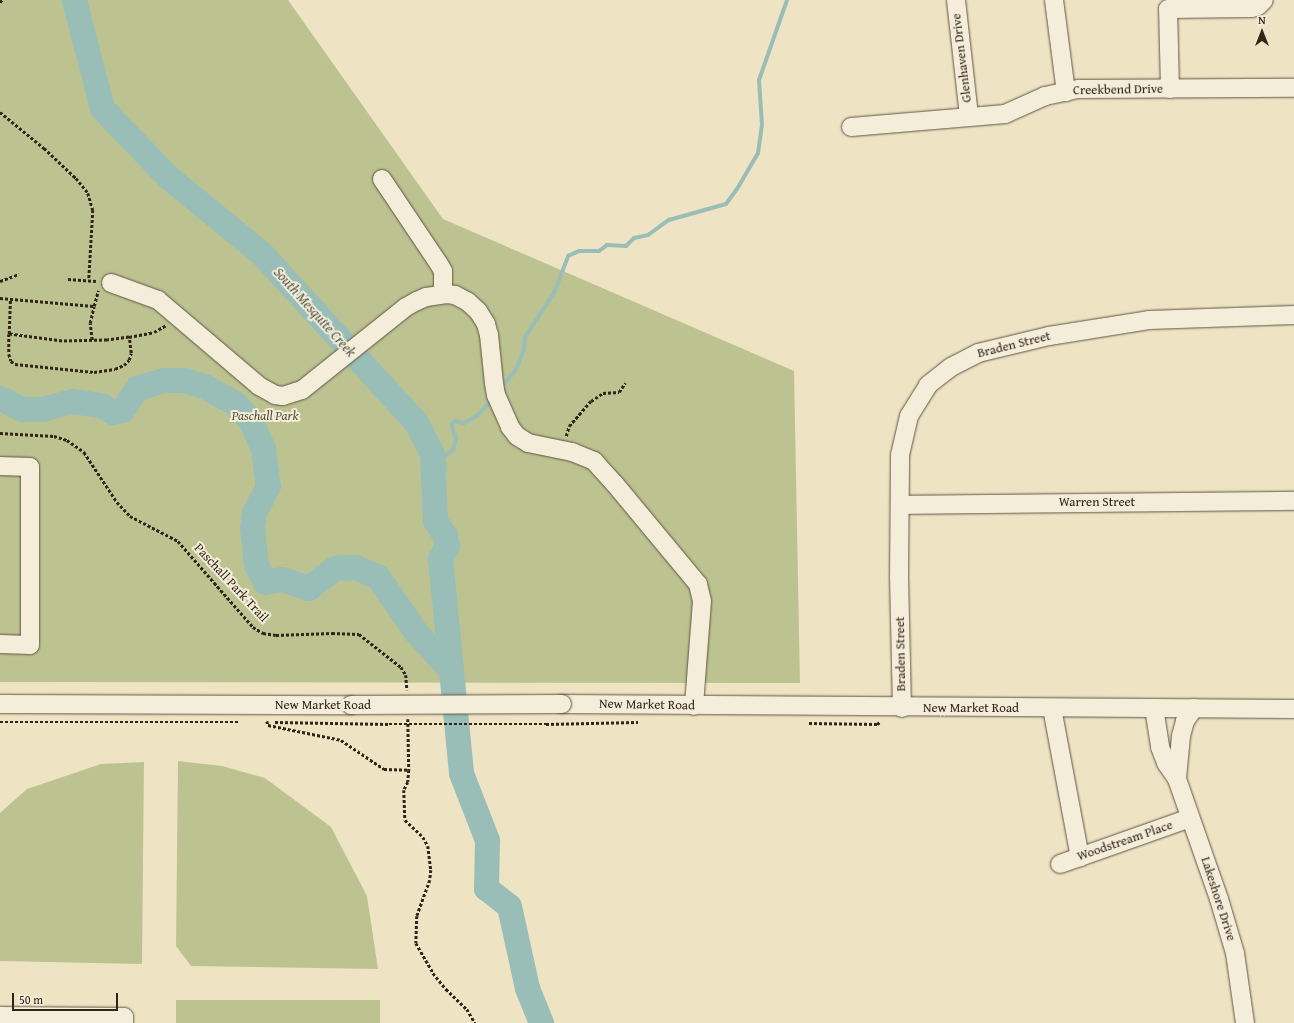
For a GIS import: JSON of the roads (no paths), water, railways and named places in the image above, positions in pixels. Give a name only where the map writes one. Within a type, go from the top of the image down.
[{"type":"street","name":"Glenhaven Drive","points":[[956,0],[969,116]]},
{"type":"street","points":[[1054,0],[1066,92]]},
{"type":"street","points":[[1170,89],[1168,9],[1252,8],[1258,6],[1264,0]]},
{"type":"street","name":"Creekbend Drive","points":[[851,127],[1005,114],[1045,96],[1079,89],[1294,88]]},
{"type":"street","points":[[382,179],[443,271],[443,294]]},
{"type":"street","points":[[105,286],[151,296],[165,305],[259,386],[275,395],[283,396],[302,390],[406,307],[426,296],[443,294],[455,295],[468,302],[478,311],[486,324],[489,335],[496,395],[510,427],[517,436],[528,443],[584,456],[600,468],[698,584],[702,601],[694,706]]},
{"type":"street","name":"Braden Street","points":[[902,708],[900,455],[909,416],[928,385],[950,367],[978,353],[1049,336],[1149,320],[1294,315]]},
{"type":"street","points":[[0,466],[30,467],[30,645],[0,644]]},
{"type":"street","name":"Warren Street","points":[[900,505],[1294,501]]},
{"type":"street","name":"New Market Road","points":[[0,704],[260,713],[351,705],[562,704],[902,708],[1294,709]]},
{"type":"street","points":[[1052,708],[1080,857]]},
{"type":"street","name":"Lakeshore Drive","points":[[1154,708],[1160,747],[1166,763],[1177,779],[1219,899],[1235,953],[1245,1023]]},
{"type":"street","name":"Lakeshore Drive","points":[[1177,779],[1179,751],[1183,729],[1185,721],[1194,708]]},
{"type":"street","name":"Woodstream Place","points":[[1060,864],[1190,818]]},
{"type":"street","points":[[0,1016],[124,1017],[124,1023]]},
{"type":"waterway","name":"South Mesquite Creek","points":[[74,0],[102,108],[167,176],[261,253],[416,422],[432,454],[435,520],[445,536],[447,546],[440,558],[461,773],[487,840],[486,888],[509,906],[527,988],[541,1023]]},
{"type":"waterway","points":[[503,385],[515,371],[524,350],[525,337],[554,293],[568,256],[579,251],[599,251],[607,245],[626,246],[634,238],[648,235],[669,220],[726,204],[737,189],[758,153],[762,125],[759,80],[787,0]]},
{"type":"waterway","name":"South Mesquite Creek","points":[[0,398],[22,409],[42,409],[72,401],[101,405],[112,412],[122,410],[137,388],[163,380],[184,380],[204,386],[236,404],[250,420],[263,448],[268,486],[254,512],[252,528],[256,565],[265,582],[282,579],[308,588],[335,568],[355,567],[378,577],[416,632],[451,670]]},
{"type":"waterway","points":[[433,481],[445,470],[443,457],[453,450],[456,438],[452,424],[455,421],[464,423],[478,415],[489,403]]},
{"type":"park label","name":"Paschall Park","points":[[265,416]]}]
